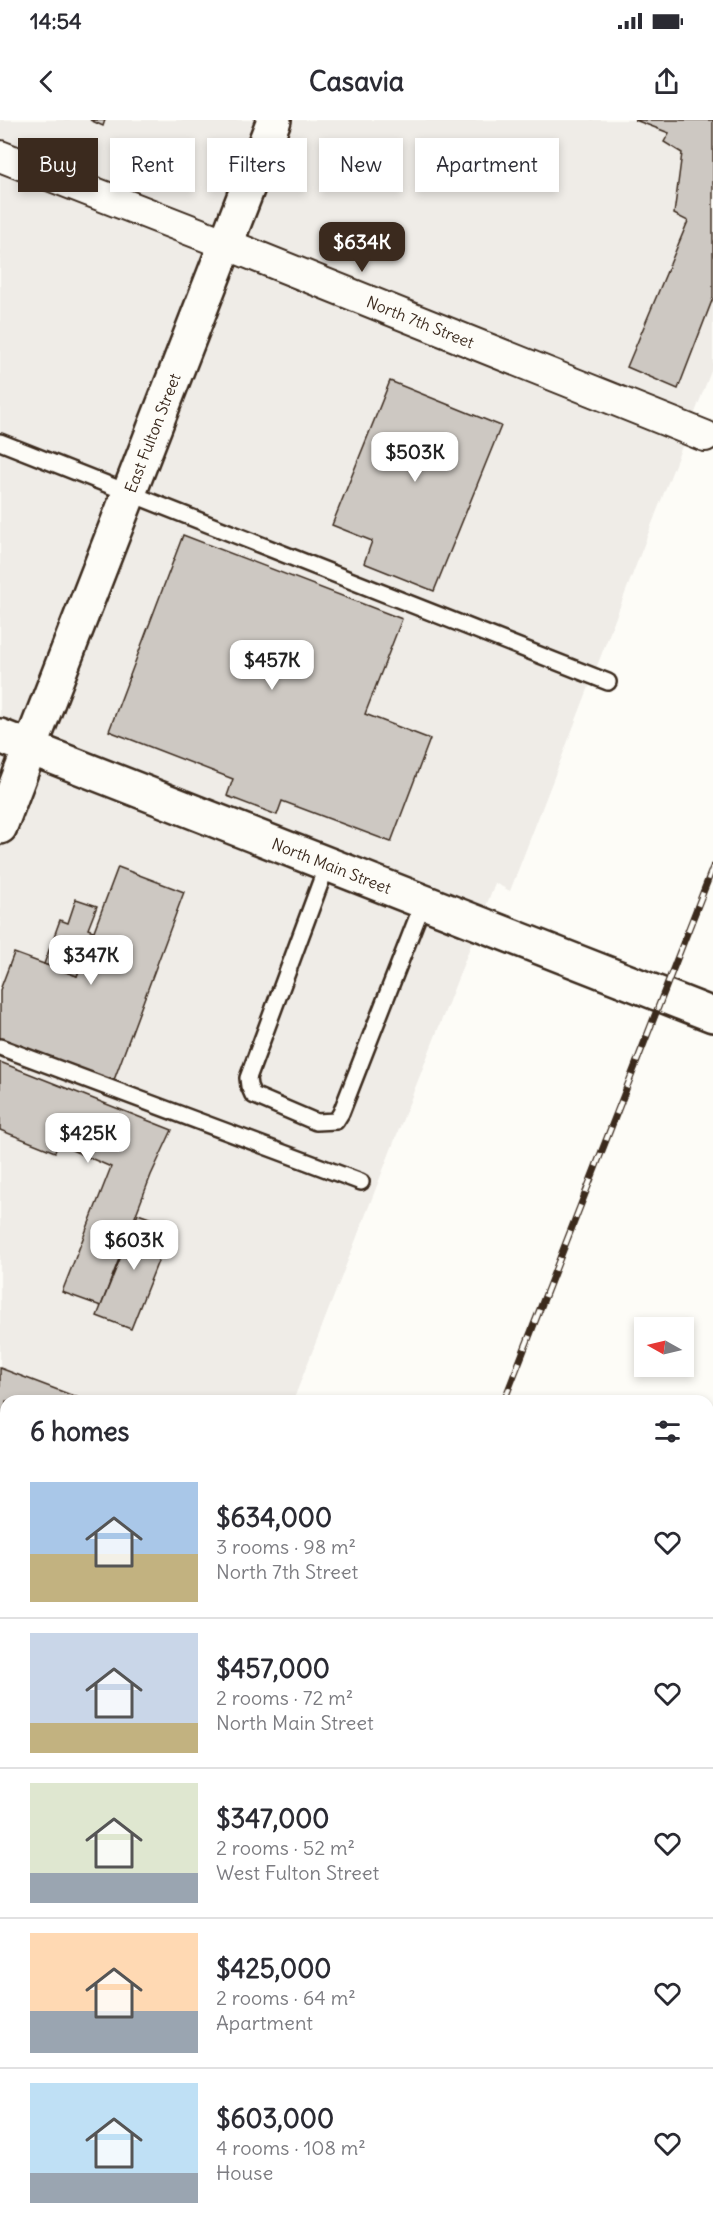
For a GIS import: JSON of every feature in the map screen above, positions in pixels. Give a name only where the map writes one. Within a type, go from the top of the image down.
[{"type":"main road","name":"East Fulton Street","points":[[0,827],[274,120]]},
{"type":"main road","name":"North Main Street","points":[[0,736],[713,1015]]},
{"type":"street","name":"North 7th Street","points":[[0,156],[705,436]]},
{"type":"lane","points":[[0,442],[608,682]]},
{"type":"lane","points":[[327,865],[248,1078],[253,1095],[315,1122],[336,1121],[341,1113],[423,903]]},
{"type":"lane","points":[[0,1047],[361,1182]]},
{"type":"shaded area","points":[[0,120],[713,120],[713,366],[510,891],[495,883],[295,1395],[0,1395]]},
{"type":"building","points":[[90,120],[105,120],[103,126]]},
{"type":"building","points":[[635,120],[713,120],[713,298],[678,389],[627,367],[688,221],[674,214],[682,153],[664,142],[669,133]]},
{"type":"building","points":[[390,381],[501,426],[434,591],[364,563],[372,541],[332,525]]},
{"type":"building","points":[[183,535],[402,619],[365,714],[430,739],[391,842],[282,801],[277,815],[227,796],[233,779],[109,731]]},
{"type":"building","points":[[118,867],[184,892],[111,1088],[0,1047],[0,990],[14,953],[77,976]]},
{"type":"building","points":[[76,899],[97,906],[88,929],[93,931],[77,976],[44,964],[60,920],[68,923]]},
{"type":"building","points":[[0,1062],[172,1130],[151,1175],[101,1306],[62,1292],[111,1167],[58,1144],[55,1152],[0,1130]]},
{"type":"building","points":[[138,1214],[172,1226],[131,1329],[97,1316]]},
{"type":"building","points":[[0,1368],[71,1395],[0,1395]]},
{"type":"railway","points":[[506,1395],[713,867]]}]
